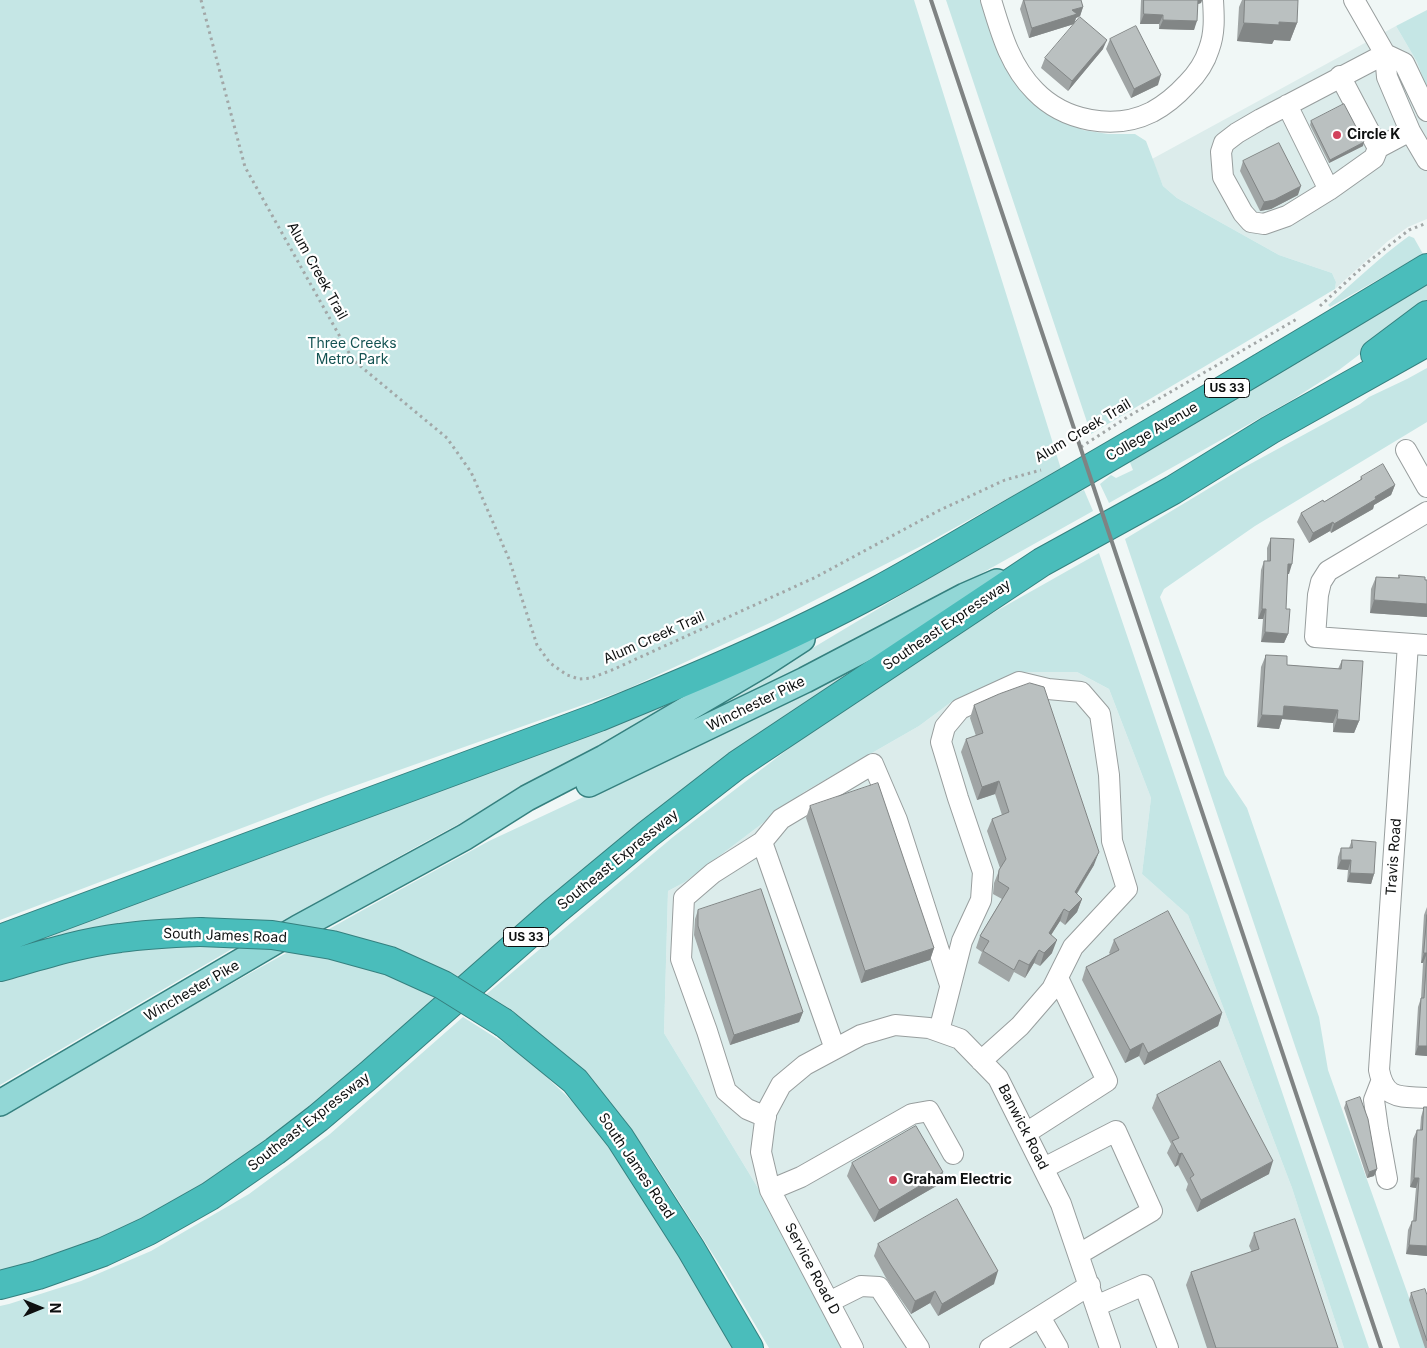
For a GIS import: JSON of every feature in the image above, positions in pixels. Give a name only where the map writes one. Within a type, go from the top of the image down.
[{"type":"highway","name":"College Avenue","points":[[876,592],[1268,364],[1427,268]]},
{"type":"highway","points":[[1270,430],[1427,315]]},
{"type":"highway","name":"US 33","points":[[1042,562],[1172,490],[1270,430],[1427,342]]},
{"type":"highway","points":[[1368,375],[1414,364],[1427,356]]},
{"type":"highway","name":"Southeast Expressway","points":[[0,1285],[38,1275],[103,1252],[171,1219],[232,1182],[318,1118],[555,911],[648,834],[737,765],[1042,562]]},
{"type":"highway","name":"US 33","points":[[0,940],[599,717],[796,631],[876,592]]},
{"type":"highway","name":"South James Road","points":[[0,967],[60,950],[119,938],[162,933],[200,932],[272,935],[332,945],[390,961],[443,985],[504,1023],[575,1081],[620,1138],[691,1249],[749,1348]]},
{"type":"main road","name":"Winchester Pike","points":[[465,837],[534,810],[638,761],[805,680],[965,596],[1042,562]]},
{"type":"main road","name":"Winchester Pike","points":[[0,1103],[298,928],[465,837],[527,798],[604,758],[762,665],[876,592]]},
{"type":"street","points":[[991,0],[1003,40],[1012,60],[1022,76],[1036,92],[1052,105],[1067,113],[1100,122],[1126,120],[1151,113],[1176,96],[1194,77],[1202,65],[1214,32],[1213,0]]},
{"type":"street","points":[[1354,0],[1385,54],[1387,78],[1410,131],[1427,160]]},
{"type":"street","points":[[1368,0],[1371,30]]},
{"type":"street","points":[[1385,54],[1261,118],[1237,133],[1224,143],[1221,152],[1223,177],[1243,214],[1251,222],[1264,224],[1287,216],[1329,190],[1374,158],[1378,148],[1410,131]]},
{"type":"street","points":[[1385,54],[1404,63],[1427,111]]},
{"type":"street","points":[[1340,76],[1378,148]]},
{"type":"street","points":[[1287,105],[1329,190]]},
{"type":"street","points":[[1406,450],[1427,487]]},
{"type":"street","points":[[1418,644],[1316,637],[1318,595],[1320,582],[1328,571],[1427,512]]},
{"type":"street","name":"Travis Road","points":[[1387,1179],[1374,1100],[1380,1076],[1418,644]]},
{"type":"street","points":[[939,1031],[962,941],[981,900],[983,872],[941,742],[945,727],[960,708],[1019,682],[1048,689],[1081,692],[1100,714],[1109,775],[1112,841],[1127,889],[1073,947],[1052,989],[1020,1026],[981,1061]]},
{"type":"street","points":[[766,1117],[747,1109],[726,1091],[707,1031],[680,960],[684,898],[713,873],[762,842],[781,819],[872,764],[897,820],[950,985]]},
{"type":"street","points":[[762,842],[835,1048]]},
{"type":"street","points":[[1026,1133],[1107,1081],[1058,978]]},
{"type":"street","name":"Banwick Road","points":[[770,1190],[761,1152],[766,1117],[781,1086],[805,1065],[861,1035],[894,1026],[929,1028],[960,1039],[998,1078],[1044,1168],[1061,1204],[1110,1348]]},
{"type":"street","points":[[1380,1076],[1386,1089],[1393,1095],[1427,1098]]},
{"type":"street","points":[[770,1190],[801,1177],[912,1114],[929,1111],[953,1154]]},
{"type":"street","points":[[1044,1168],[1116,1131],[1152,1211],[1079,1254]]},
{"type":"street","name":"Service Road D","points":[[770,1190],[853,1348]]},
{"type":"street","points":[[990,1348],[1090,1285]]},
{"type":"street","points":[[1096,1306],[1144,1285],[1168,1348]]},
{"type":"street","points":[[829,1302],[861,1286],[879,1287],[919,1348]]},
{"type":"street","points":[[1040,1317],[1058,1348]]},
{"type":"path","name":"Alum Creek Trail","points":[[201,0],[245,166],[353,360],[447,438],[471,472],[509,559],[537,645],[550,663],[567,675],[579,679],[591,678],[612,670],[816,577],[940,510],[1005,480],[1045,469]]},
{"type":"path","points":[[1313,310],[1368,262],[1409,230],[1427,223]]},
{"type":"path","name":"Alum Creek Trail","points":[[1079,448],[1129,416],[1297,319]]},
{"type":"shaded area","points":[[1396,26],[1417,62],[1427,89],[1427,219],[1408,227],[1388,241],[1335,289],[1336,282],[1332,273],[1279,255],[1177,198],[1163,186],[1152,159]]},
{"type":"shaded area","points":[[1023,672],[1077,672],[1109,689],[1151,798],[1142,874],[1188,915],[1292,1188],[1344,1348],[843,1348],[758,1188],[664,1033],[668,891],[685,882],[804,792],[919,726],[954,700]]},
{"type":"green space","name":"Three Creeks Metro Park","points":[[0,0],[914,0],[1061,469],[929,542],[774,621],[625,690],[326,796],[0,920]]},
{"type":"green space","points":[[946,0],[983,0],[1004,63],[1022,92],[1044,110],[1083,130],[1108,134],[1135,134],[1146,141],[1163,186],[1177,198],[1279,255],[1332,273],[1336,282],[1335,289],[1091,434]]},
{"type":"green space","points":[[1427,10],[1427,89],[1417,62],[1396,26]]},
{"type":"green space","points":[[1409,236],[1414,238],[1423,254],[1330,307],[1328,305],[1378,261]]},
{"type":"green space","points":[[1427,285],[1427,303],[1339,370],[1292,400],[1109,503],[1100,484],[1111,475],[1116,478],[1133,470],[1129,460]]},
{"type":"green space","points":[[1427,368],[1427,422],[1255,526],[1164,589],[1160,597],[1225,775],[1247,808],[1319,1017],[1328,1070],[1427,1348],[1400,1348],[1296,1049],[1125,539],[1241,469],[1360,404],[1369,397]]},
{"type":"green space","points":[[1084,490],[1093,511],[823,662],[674,731],[1055,503]]},
{"type":"green space","points":[[1099,553],[1369,1348],[1344,1348],[1292,1188],[1188,915],[1142,874],[1151,798],[1109,689],[1077,672],[1023,672],[954,700],[919,726],[804,792],[685,882],[668,891],[664,1033],[758,1188],[843,1348],[769,1348],[721,1267],[650,1156],[621,1118],[483,997],[673,837],[792,746],[968,627]]},
{"type":"green space","points":[[863,663],[766,729],[657,814],[274,1140],[187,1200],[106,1241],[0,1275],[0,1117],[163,1022],[489,841],[725,731]]},
{"type":"green space","points":[[700,686],[598,750],[425,842],[280,923],[203,918],[127,923],[48,942],[0,958],[0,951],[275,853]]},
{"type":"green space","points":[[217,944],[237,946],[0,1085],[0,980],[80,958],[152,946]]},
{"type":"green space","points":[[463,1017],[523,1055],[587,1115],[620,1158],[740,1348],[0,1348],[0,1306],[81,1281],[151,1251],[249,1194],[330,1134]]},
{"type":"building","points":[[1024,0],[1081,0],[1083,7],[1072,10],[1077,14],[1032,28]]},
{"type":"building","points":[[1144,0],[1198,0],[1197,21],[1163,20],[1163,15],[1144,14]]},
{"type":"building","points":[[1245,0],[1298,0],[1297,23],[1279,22],[1279,25],[1244,23]]},
{"type":"building","points":[[1080,17],[1107,40],[1072,81],[1045,58]]},
{"type":"building","points":[[1136,26],[1161,75],[1134,89],[1110,39]]},
{"type":"building","name":"Circle K","points":[[1344,104],[1364,142],[1330,160],[1311,121]]},
{"type":"building","points":[[1279,143],[1301,186],[1274,200],[1264,202],[1243,161]]},
{"type":"building","points":[[1383,464],[1395,485],[1375,497],[1376,499],[1334,524],[1333,522],[1313,533],[1301,513],[1323,500],[1324,502]]},
{"type":"building","points":[[1271,538],[1294,539],[1292,564],[1288,564],[1286,609],[1290,609],[1288,634],[1265,632],[1266,609],[1262,609],[1264,561],[1270,561]]},
{"type":"building","points":[[1399,575],[1425,577],[1425,580],[1427,580],[1427,604],[1374,600],[1376,577],[1399,578]]},
{"type":"building","points":[[1266,655],[1287,656],[1287,665],[1341,669],[1342,660],[1363,661],[1359,721],[1337,719],[1338,710],[1284,706],[1283,716],[1262,715]]},
{"type":"building","points":[[1030,683],[1044,687],[1099,852],[1075,892],[1082,899],[1069,912],[1064,909],[1049,933],[1057,940],[1044,953],[1039,950],[1029,965],[1019,960],[1014,970],[983,951],[989,941],[980,936],[1009,888],[998,881],[999,870],[1006,859],[992,819],[1009,812],[999,781],[982,787],[966,739],[983,733],[974,705]]},
{"type":"building","points":[[878,783],[934,948],[865,971],[810,806]]},
{"type":"building","points":[[1352,840],[1376,842],[1374,874],[1350,873],[1351,860],[1341,860],[1341,848],[1352,848]]},
{"type":"building","points":[[761,889],[803,1012],[734,1035],[698,926],[698,910]]},
{"type":"building","points":[[1168,911],[1222,1013],[1148,1053],[1143,1043],[1130,1050],[1086,967],[1119,950],[1114,940]]},
{"type":"building","points":[[1427,915],[1427,953],[1424,953]]},
{"type":"building","points":[[1427,953],[1427,1046],[1418,1046],[1421,998],[1424,998]]},
{"type":"building","points":[[1220,1061],[1273,1161],[1201,1200],[1190,1178],[1194,1175],[1182,1153],[1179,1154],[1172,1141],[1179,1138],[1157,1095]]},
{"type":"building","points":[[1360,1097],[1368,1119],[1377,1169],[1369,1172],[1346,1102]]},
{"type":"building","points":[[1424,1107],[1427,1107],[1427,1246],[1409,1245],[1412,1221],[1416,1221],[1419,1178],[1414,1178],[1417,1130],[1422,1130]]},
{"type":"building","name":"Graham Electric","points":[[916,1126],[943,1172],[879,1210],[852,1163]]},
{"type":"building","points":[[957,1199],[998,1271],[942,1304],[935,1291],[915,1301],[878,1244]]},
{"type":"building","points":[[1295,1219],[1338,1348],[1216,1348],[1191,1272],[1259,1249],[1254,1233]]},
{"type":"building","points":[[1425,1289],[1427,1295],[1427,1341],[1411,1293]]},
{"type":"railway","points":[[931,0],[1381,1348]]},
{"type":"place","name":"Circle K","points":[[1337,135]]},
{"type":"place","name":"Graham Electric","points":[[893,1180]]}]
